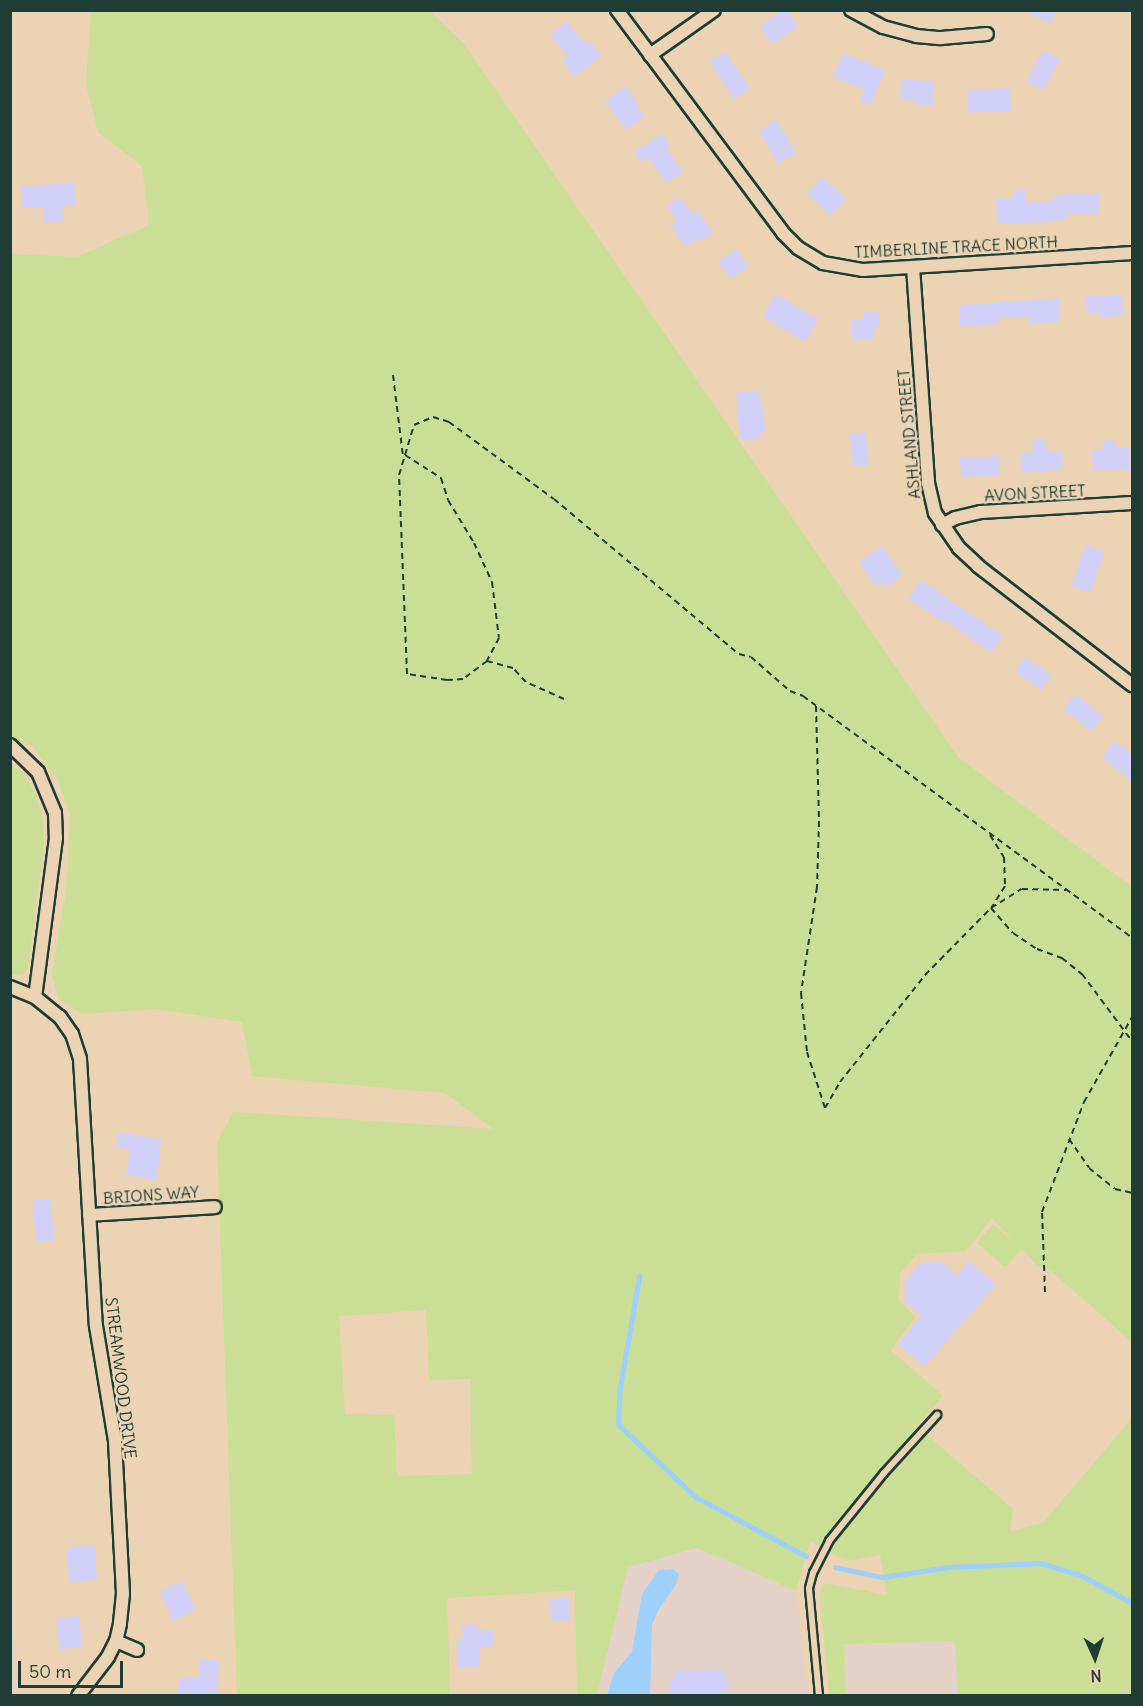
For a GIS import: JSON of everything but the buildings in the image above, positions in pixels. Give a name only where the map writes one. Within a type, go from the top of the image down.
[{"type":"street","name":"TIMBERLINE TRACE NORTH","points":[[617,10],[783,233],[798,248],[823,263],[845,269],[914,267],[1132,253]]},
{"type":"street","points":[[650,55],[714,10]]},
{"type":"street","points":[[851,10],[883,27],[916,36],[941,38],[987,34]]},
{"type":"street","name":"ASHLAND STREET","points":[[914,267],[928,483],[935,513],[959,548],[978,566],[1132,685]]},
{"type":"street","name":"AVON STREET","points":[[942,525],[955,518],[981,512],[1132,503]]},
{"type":"street","points":[[10,745],[38,772],[55,813],[56,838],[35,997]]},
{"type":"street","name":"STREAMWOOD DRIVE","points":[[10,987],[35,997],[49,1006],[65,1023],[76,1044],[80,1059],[97,1336],[115,1441],[123,1594],[116,1641],[104,1664],[78,1695]]},
{"type":"street","name":"BRIONS WAY","points":[[89,1215],[215,1207]]},
{"type":"street","points":[[116,1641],[137,1650]]},
{"type":"lane","points":[[819,1695],[809,1588],[813,1573],[829,1541],[884,1473],[937,1415]]},
{"type":"path","points":[[393,375],[404,457]]},
{"type":"path","points":[[404,457],[441,478],[448,500],[474,543],[492,582],[499,638],[487,661],[463,679],[447,680],[407,674],[399,476],[404,457],[414,424],[434,417],[449,422],[554,499],[739,654],[751,657],[790,692],[803,696],[816,705],[1132,939]]},
{"type":"path","points":[[487,661],[513,669],[526,682],[564,699]]},
{"type":"path","points":[[816,705],[819,820],[817,887],[801,993],[807,1052],[825,1108],[840,1082],[926,975],[991,908],[1005,886],[1004,857],[988,832]]},
{"type":"path","points":[[991,908],[1022,889],[1066,890]]},
{"type":"path","points":[[991,908],[1013,933],[1037,949],[1062,958],[1082,974],[1132,1041]]},
{"type":"path","points":[[1045,1292],[1042,1212],[1084,1102],[1132,1017]]},
{"type":"path","points":[[1069,1140],[1089,1168],[1116,1189],[1132,1193]]},
{"type":"shaded area","points":[[697,1548],[796,1591],[807,1695],[597,1696],[628,1567]]},
{"type":"shaded area","points":[[11,1569],[17,1695],[11,1695]]},
{"type":"shaded area","points":[[956,1641],[958,1695],[846,1696],[844,1645]]},
{"type":"green space","points":[[91,11],[430,11],[464,44],[958,757],[1132,887],[1132,1342],[1051,1271],[1037,1265],[1022,1249],[1005,1267],[977,1243],[993,1224],[1014,1242],[992,1218],[966,1251],[917,1254],[900,1273],[898,1299],[915,1317],[891,1350],[943,1396],[917,1426],[1013,1509],[1010,1531],[1043,1523],[1132,1418],[1132,1695],[958,1695],[955,1641],[844,1644],[846,1695],[829,1695],[820,1596],[823,1583],[887,1595],[880,1555],[846,1561],[810,1541],[796,1591],[697,1548],[628,1567],[597,1695],[577,1695],[575,1590],[447,1598],[450,1695],[237,1695],[217,1142],[233,1112],[493,1129],[445,1093],[252,1076],[242,1022],[155,1009],[82,1014],[58,998],[52,974],[66,892],[70,815],[57,778],[33,747],[11,736],[10,254],[77,257],[149,225],[142,166],[98,132],[86,84]],"holes":[[[426,1310],[429,1380],[470,1379],[472,1474],[397,1476],[394,1415],[345,1414],[339,1316]]]},
{"type":"green space","points":[[10,764],[23,773],[36,795],[43,820],[44,845],[28,968],[24,974],[17,975],[10,974]]},
{"type":"water","points":[[673,1569],[679,1574],[675,1586],[659,1609],[652,1625],[650,1695],[607,1695],[614,1673],[632,1652],[642,1594],[659,1570]]},
{"type":"waterway","points":[[640,1275],[620,1390],[619,1425],[696,1497],[806,1556]]},
{"type":"waterway","points":[[835,1567],[882,1577],[950,1567],[1041,1563],[1083,1576],[1132,1603]]}]
